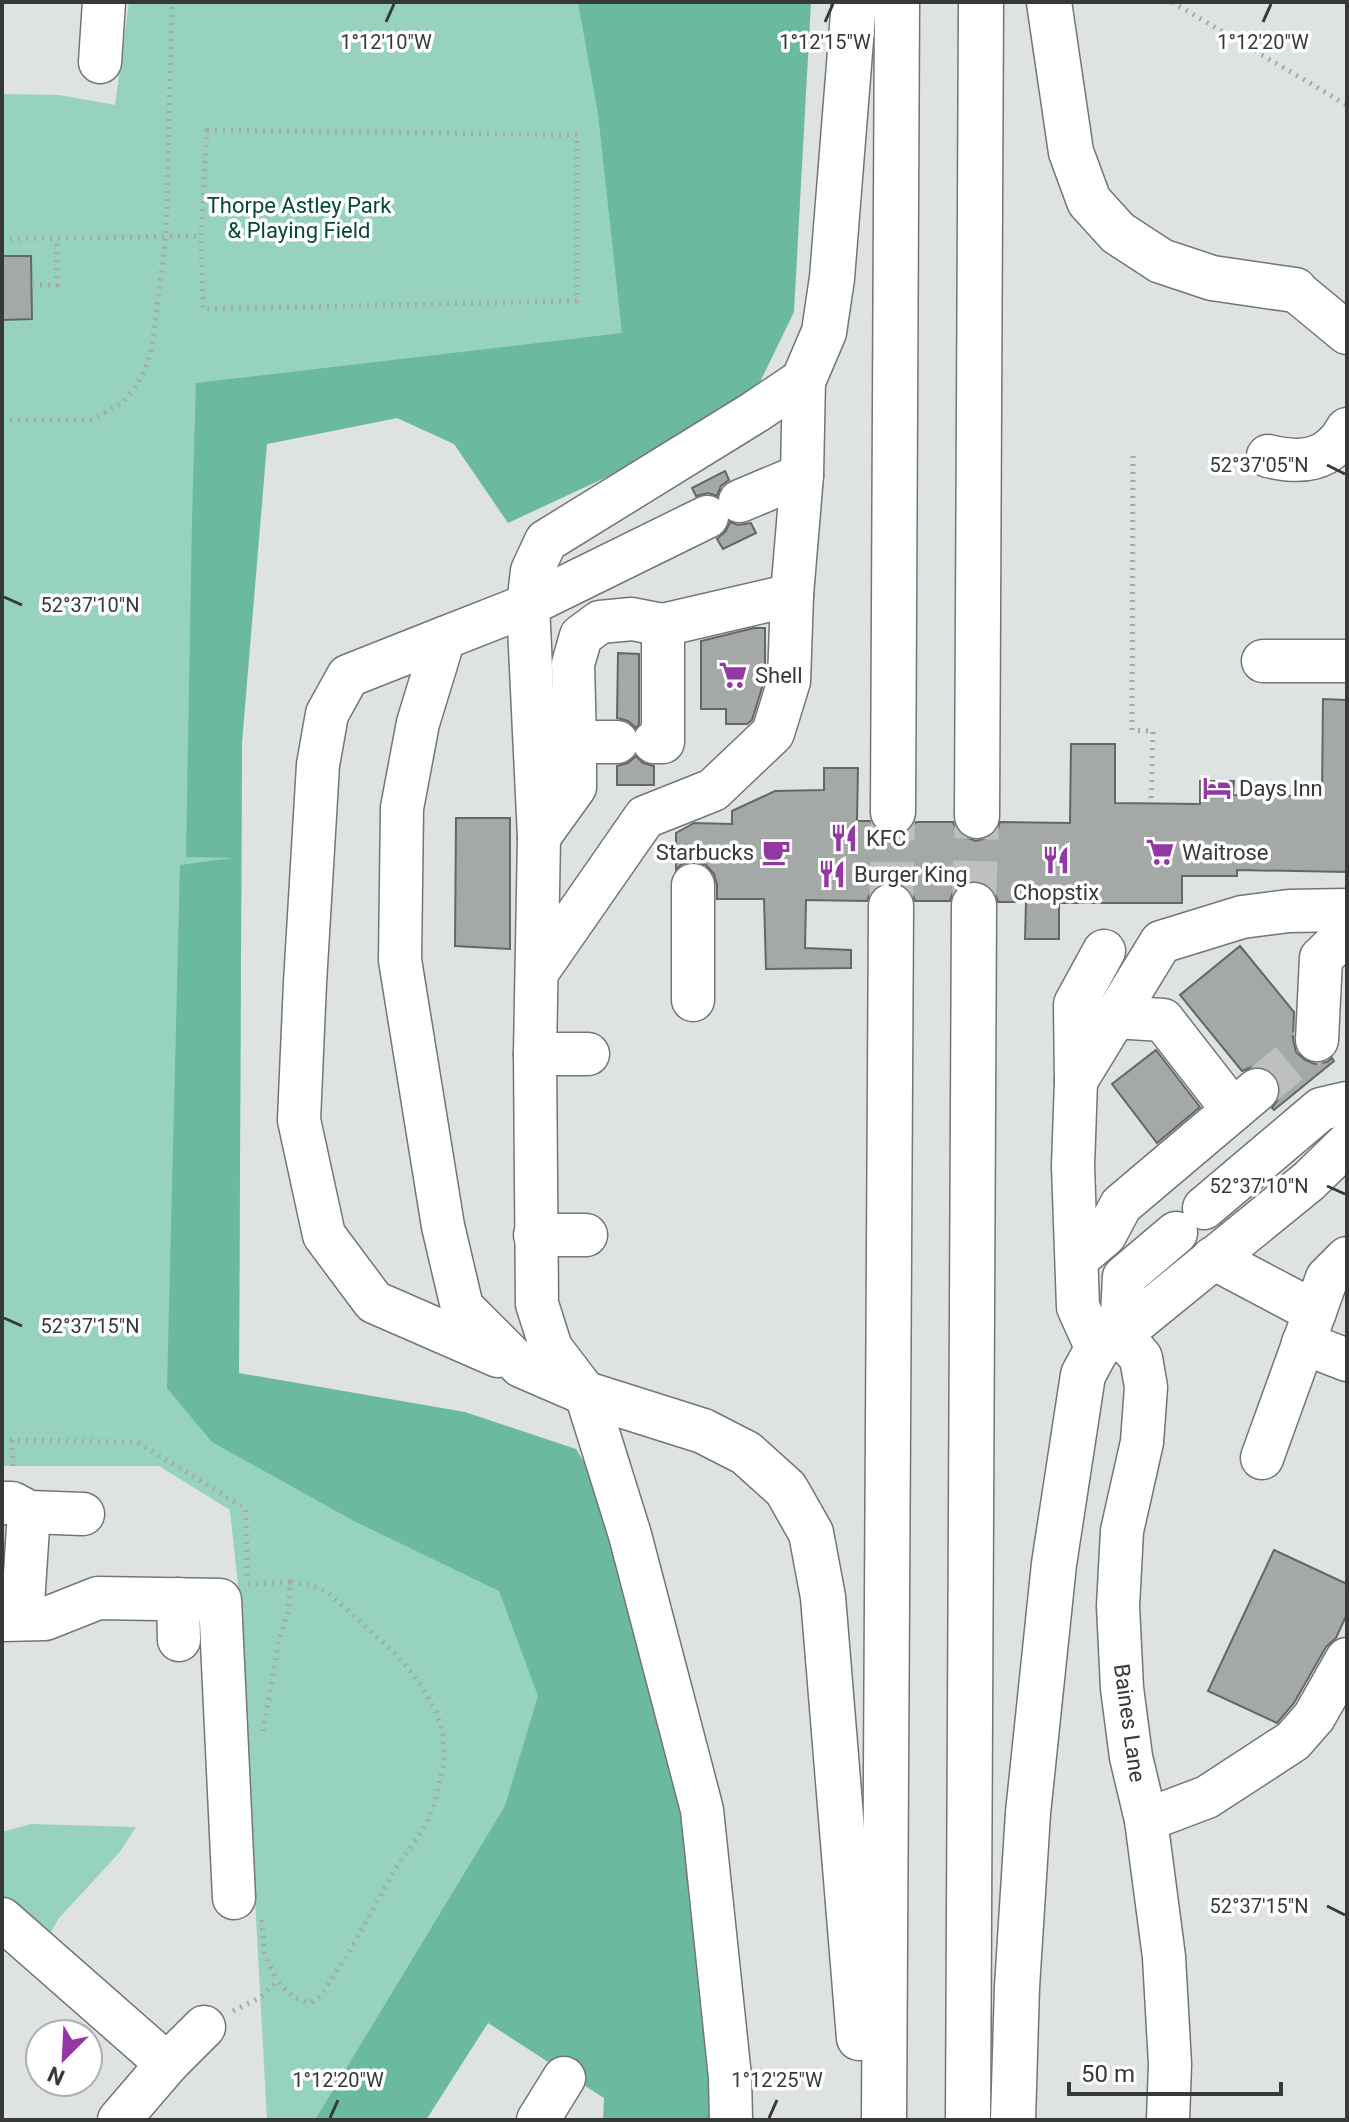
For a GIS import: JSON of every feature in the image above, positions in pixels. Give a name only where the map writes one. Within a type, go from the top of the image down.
[{"type":"highway","points":[[804,379],[824,332],[832,278],[854,2]]},
{"type":"highway","points":[[893,812],[897,2]]},
{"type":"highway","points":[[977,816],[981,2]]},
{"type":"highway","points":[[1049,2],[1071,152],[1089,201],[1118,233],[1161,261],[1212,278],[1295,290]]},
{"type":"highway","points":[[968,2120],[974,905]]},
{"type":"highway","points":[[884,2120],[891,906]]},
{"type":"highway","points":[[1013,2120],[1017,1987],[1028,1813],[1054,1564],[1083,1375],[1109,1341]]},
{"type":"highway","points":[[586,1394],[703,1431],[746,1453],[786,1489],[811,1533],[823,1597],[868,2120]]},
{"type":"street","points":[[100,62],[104,2]]},
{"type":"street","points":[[1295,290],[1347,305]]},
{"type":"street","points":[[1295,290],[1347,333]]},
{"type":"street","points":[[538,971],[645,817],[713,790],[773,733],[789,681],[792,595],[802,475],[804,379]]},
{"type":"street","points":[[731,2120],[730,2077],[702,1810],[630,1535],[586,1394],[551,1348],[537,1304],[535,1054],[539,837],[528,605],[532,571],[546,541],[804,379]]},
{"type":"street","points":[[1268,456],[1291,462],[1314,458],[1333,446],[1347,429]]},
{"type":"street","points":[[586,1394],[374,1302],[324,1235],[299,1120],[318,765],[327,714],[348,676],[528,605],[723,509],[802,475]]},
{"type":"street","points":[[539,837],[575,787],[573,664],[581,636],[600,622],[632,619],[663,625],[792,595]]},
{"type":"street","points":[[575,742],[663,742],[663,625]]},
{"type":"street","points":[[444,638],[418,723],[402,808],[400,960],[443,1226],[462,1307],[521,1366]]},
{"type":"street","points":[[1263,661],[1347,661]]},
{"type":"street","points":[[693,885],[693,1000]]},
{"type":"street","points":[[1076,1081],[1161,942],[1242,917],[1289,911],[1347,910]]},
{"type":"street","points":[[1317,1040],[1321,958],[1347,933]]},
{"type":"street","name":"Baines Lane","points":[[1104,951],[1075,1004],[1073,1166],[1078,1307],[1109,1341],[1141,1358],[1146,1387],[1142,1442],[1122,1531],[1118,1606],[1123,1702],[1131,1757],[1146,1820],[1164,1957],[1170,2064],[1168,2120]]},
{"type":"street","points":[[1078,1258],[1105,1235],[1121,1205],[1245,1100],[1163,1020],[1114,1017]]},
{"type":"street","points":[[535,1054],[588,1054]]},
{"type":"street","points":[[1109,1341],[1124,1277],[1321,1109],[1347,1103]]},
{"type":"street","points":[[1109,1341],[1309,1181],[1347,1144]]},
{"type":"street","points":[[535,1235],[586,1235]]},
{"type":"street","points":[[1213,1258],[1309,1327],[1347,1360]]},
{"type":"street","points":[[1262,1458],[1327,1278],[1347,1258]]},
{"type":"street","points":[[83,1514],[12,1479],[12,1620],[45,1619],[98,1598],[178,1599],[234,1592],[248,1907]]},
{"type":"street","points":[[178,1599],[179,1640]]},
{"type":"street","points":[[1146,1820],[1207,1797],[1293,1741],[1314,1717],[1347,1659]]},
{"type":"street","points":[[2,1920],[167,2064]]},
{"type":"street","points":[[119,2120],[204,2027]]},
{"type":"path","points":[[2,420],[92,420],[122,403],[145,370],[152,347],[166,236],[172,2]]},
{"type":"path","points":[[1172,2],[1347,105]]},
{"type":"path","points":[[207,130],[577,135],[577,301],[203,309],[201,236],[207,130]]},
{"type":"path","points":[[2,239],[201,236]]},
{"type":"path","points":[[32,285],[57,285],[57,238]]},
{"type":"path","points":[[1133,456],[1132,730],[1153,731],[1151,803]]},
{"type":"path","points":[[12,1479],[137,1442],[246,1509],[234,1592]]},
{"type":"path","points":[[248,1907],[277,1981],[300,2001],[311,2003],[323,1993],[395,1869],[426,1825],[444,1762],[443,1734],[436,1712],[403,1662],[331,1595],[317,1587],[291,1582],[262,1739]]},
{"type":"path","points":[[261,1997],[277,1981]]},
{"type":"green space","name":"Thorpe Astley Park & Playing Field","points":[[129,2],[644,2],[678,338],[397,418],[266,444],[242,742],[239,1373],[390,1464],[570,1544],[488,2022],[426,2120],[267,2120],[238,1585],[230,1510],[159,1466],[2,1466],[2,94],[59,95],[115,105]]},
{"type":"green space","points":[[578,2],[811,2],[794,312],[760,382],[714,427],[508,523],[454,444],[397,418],[267,444],[242,742],[239,1373],[465,1412],[576,1449],[630,1535],[702,1810],[731,2120],[603,2120],[604,2098],[488,2023],[426,2120],[315,2120],[505,1806],[538,1696],[499,1591],[354,1521],[212,1442],[167,1388],[180,865],[233,858],[186,857],[196,383],[622,333],[598,114]]},
{"type":"green space","points":[[31,1824],[136,1827],[119,1853],[59,1918],[39,1952],[2,1919],[2,1832]]},
{"type":"building","points":[[2,256],[31,256],[32,319],[2,320]]},
{"type":"building","points":[[725,471],[729,480],[721,486],[717,496],[708,493],[696,496],[692,488]]},
{"type":"building","points":[[730,522],[738,525],[751,523],[756,533],[723,549],[717,539]]},
{"type":"building","name":"Shell","points":[[765,628],[765,678],[752,720],[747,724],[726,724],[726,709],[701,709],[701,641]]},
{"type":"building","points":[[618,653],[639,654],[639,724],[636,728],[628,721],[617,718]]},
{"type":"building","points":[[1323,699],[1347,700],[1347,872],[1237,870],[1237,876],[1182,876],[1182,903],[1059,903],[1059,939],[1025,939],[1026,902],[998,902],[995,892],[986,883],[975,880],[962,883],[953,892],[950,901],[915,901],[904,885],[890,881],[878,885],[867,901],[806,900],[805,948],[851,950],[851,968],[766,969],[764,899],[717,899],[714,874],[706,865],[692,861],[676,869],[676,833],[694,823],[732,824],[732,811],[775,791],[824,790],[824,768],[858,768],[857,821],[870,821],[880,833],[892,837],[906,833],[916,822],[953,822],[964,837],[976,841],[990,837],[1000,822],[1070,823],[1071,744],[1115,744],[1115,803],[1200,804],[1200,781],[1234,781],[1233,795],[1322,796]]},
{"type":"building","points":[[636,756],[643,763],[654,766],[654,785],[617,785],[617,766],[628,763]]},
{"type":"building","points":[[456,818],[510,818],[510,949],[455,946]]},
{"type":"building","points":[[1240,946],[1294,1012],[1296,1052],[1315,1064],[1332,1058],[1334,1061],[1274,1110],[1272,1108],[1280,1097],[1281,1087],[1276,1075],[1264,1067],[1242,1071],[1180,995]]},
{"type":"building","points":[[1156,1050],[1200,1107],[1157,1143],[1112,1084]]},
{"type":"building","points":[[1274,1550],[1347,1584],[1347,1614],[1336,1638],[1326,1647],[1294,1703],[1277,1723],[1208,1691]]},
{"type":"tunnel","points":[[891,906],[893,812]]},
{"type":"tunnel","points":[[974,905],[977,816]]},
{"type":"tunnel","points":[[1257,1090],[1317,1040]]},
{"type":"place","name":"Shell","points":[[733,675]]},
{"type":"place","name":"Days Inn","points":[[1217,788]]},
{"type":"place","name":"KFC","points":[[844,838]]},
{"type":"place","name":"Starbucks","points":[[776,852]]},
{"type":"place","name":"Waitrose","points":[[1160,852]]},
{"type":"place","name":"Chopstix","points":[[1056,860]]},
{"type":"place","name":"Burger King","points":[[832,874]]}]
